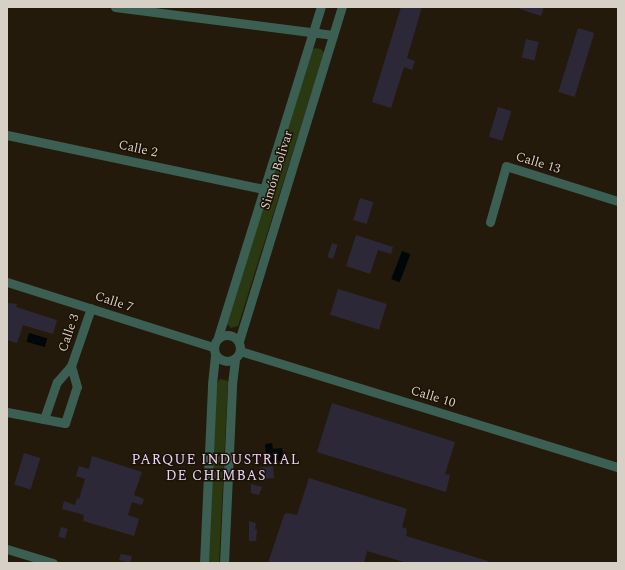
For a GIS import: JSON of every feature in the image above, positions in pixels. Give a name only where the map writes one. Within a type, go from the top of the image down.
[{"type":"street","points":[[114,7],[333,35]]},
{"type":"street","name":"Simón Bolivar","points":[[218,337],[321,7]]},
{"type":"street","name":"Simón Bolivar","points":[[238,341],[342,7]]},
{"type":"street","name":"Calle 2","points":[[7,134],[264,190]]},
{"type":"street","name":"Calle 13","points":[[490,222],[506,166],[618,201]]},
{"type":"street","name":"Calle 7","points":[[7,282],[91,308],[214,351]]},
{"type":"street","name":"Calle 3","points":[[44,419],[57,382],[71,366],[91,308]]},
{"type":"street","points":[[204,563],[214,351],[218,337],[227,334],[232,335],[238,341],[238,355],[232,384],[224,563]]},
{"type":"street","points":[[214,351],[222,361],[227,361],[238,355]]},
{"type":"street","name":"Calle 10","points":[[238,355],[618,467]]},
{"type":"street","name":"Calle 3","points":[[7,412],[65,423],[77,387],[71,366]]},
{"type":"street","points":[[7,549],[53,563]]},
{"type":"green space","points":[[315,48],[321,49],[324,53],[238,326],[231,328],[227,324],[312,50]]},
{"type":"green space","points":[[220,379],[228,381],[219,563],[208,563],[215,404],[217,383]]},
{"type":"shaded area","points":[[402,251],[410,254],[400,282],[391,279]]},
{"type":"shaded area","points":[[29,333],[47,338],[45,347],[27,342]]},
{"type":"shaded area","points":[[272,443],[273,449],[282,448],[284,460],[267,463],[265,444]]},
{"type":"building","points":[[401,7],[422,7],[407,58],[415,61],[412,70],[404,67],[391,108],[372,102]]},
{"type":"building","points":[[520,7],[544,7],[541,16],[520,9]]},
{"type":"building","points":[[578,28],[594,33],[575,97],[558,92]]},
{"type":"building","points":[[526,39],[539,42],[534,60],[522,58]]},
{"type":"building","points":[[498,107],[511,111],[502,141],[489,137]]},
{"type":"building","points":[[360,198],[373,202],[367,224],[353,220]]},
{"type":"building","points":[[356,235],[393,247],[391,254],[378,250],[370,274],[346,266]]},
{"type":"building","points":[[332,243],[338,245],[333,259],[327,257]]},
{"type":"building","points":[[338,289],[387,304],[379,330],[330,315]]},
{"type":"building","points":[[7,303],[17,304],[16,307],[57,320],[53,334],[23,325],[17,343],[7,340]]},
{"type":"building","points":[[332,403],[455,442],[445,474],[450,475],[446,492],[317,452]]},
{"type":"building","points":[[24,453],[40,458],[31,490],[14,485]]},
{"type":"building","points":[[92,456],[142,472],[134,495],[144,499],[142,505],[132,502],[128,515],[139,519],[134,536],[83,521],[84,515],[62,509],[64,501],[75,505],[77,498],[79,499],[85,479],[76,476],[79,466],[89,469]]},
{"type":"building","points":[[273,466],[274,478],[261,479],[260,467]]},
{"type":"building","points":[[309,478],[407,509],[402,527],[407,529],[406,536],[488,561],[488,563],[407,563],[367,551],[364,563],[268,563],[284,515],[287,513],[297,515]]},
{"type":"building","points":[[251,484],[262,487],[259,495],[251,493]]},
{"type":"building","points":[[249,521],[256,523],[256,541],[249,541]]},
{"type":"building","points":[[61,527],[68,529],[65,539],[58,537]]},
{"type":"building","points":[[121,554],[132,556],[130,563],[119,560]]},
{"type":"district","name":"PARQUE INDUSTRIAL DE CHIMBAS","points":[[216,468]]}]
